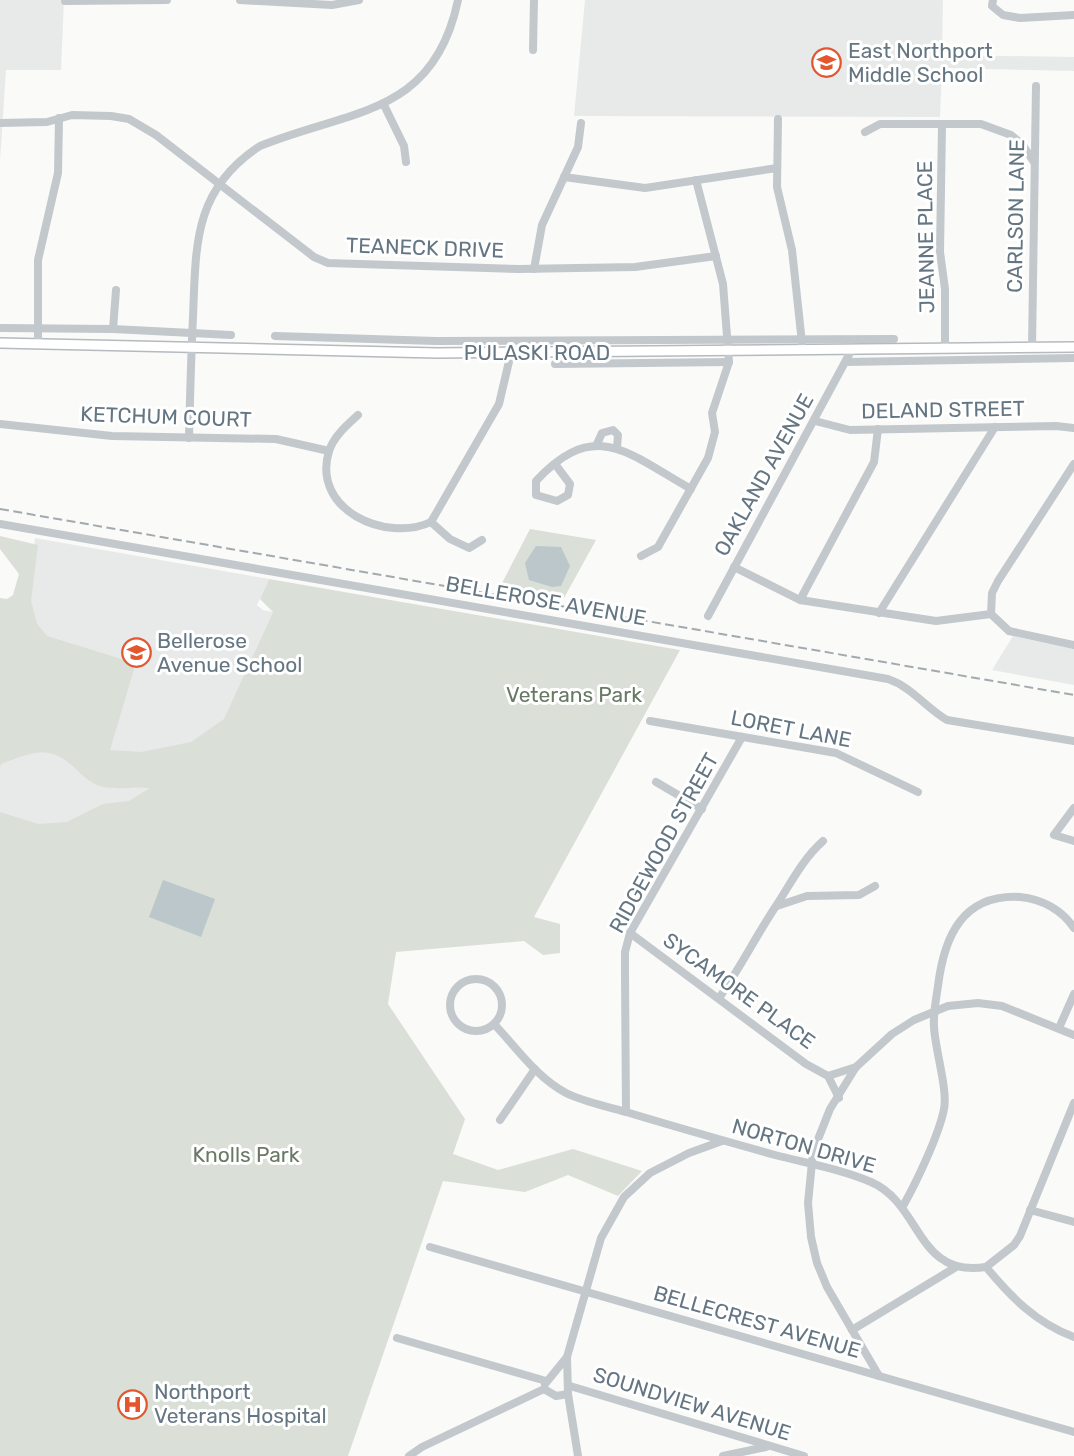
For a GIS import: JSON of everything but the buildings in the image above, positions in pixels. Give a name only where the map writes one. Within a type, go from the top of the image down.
[{"type":"main road","name":"PULASKI ROAD","points":[[0,343],[437,353],[851,351],[1074,347]]},
{"type":"street","points":[[65,1],[167,0]]},
{"type":"street","points":[[240,0],[332,5],[359,0]]},
{"type":"street","points":[[189,438],[196,238],[209,202],[219,183],[244,157],[260,146],[384,105],[422,78],[435,62],[451,29],[458,0]]},
{"type":"street","points":[[533,50],[534,0]]},
{"type":"street","points":[[993,0],[992,6],[1003,15],[1050,17],[1074,15]]},
{"type":"street","name":"CARLSON LANE","points":[[1032,347],[1036,86]]},
{"type":"street","points":[[384,105],[404,146],[405,162]]},
{"type":"street","name":"TEANECK DRIVE","points":[[0,123],[31,123],[91,115],[129,119],[156,135],[314,257],[328,263],[534,269],[635,267],[716,256]]},
{"type":"street","points":[[39,344],[38,260],[58,173],[59,118]]},
{"type":"street","points":[[778,119],[779,204],[795,271],[802,350]]},
{"type":"street","points":[[534,269],[542,225],[578,147],[581,123]]},
{"type":"street","points":[[865,132],[880,124],[981,124],[999,129],[1022,144],[1035,163]]},
{"type":"street","name":"JEANNE PLACE","points":[[942,125],[940,252],[945,289],[945,348]]},
{"type":"street","points":[[564,177],[645,188],[777,168]]},
{"type":"street","points":[[641,556],[658,547],[713,444],[712,413],[729,362],[723,284],[696,180]]},
{"type":"street","points":[[113,329],[116,290]]},
{"type":"street","points":[[0,328],[113,329],[231,335]]},
{"type":"street","points":[[276,336],[436,341],[894,339]]},
{"type":"street","points":[[311,351],[312,338]]},
{"type":"street","points":[[436,341],[437,353]]},
{"type":"street","name":"OAKLAND AVENUE","points":[[708,616],[851,351]]},
{"type":"street","points":[[358,415],[344,428],[329,451],[328,472],[332,491],[345,509],[369,524],[403,529],[418,528],[431,522],[499,404],[511,353]]},
{"type":"street","points":[[846,362],[1074,358]]},
{"type":"street","points":[[555,364],[729,362]]},
{"type":"street","name":"DELAND STREET","points":[[815,421],[850,430],[1074,428]]},
{"type":"street","name":"KETCHUM COURT","points":[[0,424],[112,435],[276,439],[329,451]]},
{"type":"street","points":[[879,613],[995,427]]},
{"type":"street","points":[[800,600],[874,462],[878,429]]},
{"type":"street","points":[[597,444],[602,433],[613,430],[618,435],[617,447]]},
{"type":"street","points":[[555,464],[570,484],[568,495],[557,501],[536,495],[536,481],[555,464],[567,454],[597,444],[617,447],[691,489]]},
{"type":"street","points":[[1074,465],[998,580],[992,593],[991,614],[1009,631],[1074,645]]},
{"type":"street","points":[[431,522],[460,546],[469,548],[482,540]]},
{"type":"street","name":"BELLEROSE AVENUE","points":[[0,524],[888,679],[901,683],[934,712],[947,720],[1074,741]]},
{"type":"street","points":[[734,567],[800,600],[936,621],[991,614]]},
{"type":"street","name":"LORET LANE","points":[[650,721],[843,754],[918,792]]},
{"type":"street","name":"RIDGEWOOD STREET","points":[[626,1112],[625,952],[630,933],[742,737]]},
{"type":"street","points":[[657,782],[702,809]]},
{"type":"street","points":[[1074,808],[1054,836],[1074,841]]},
{"type":"street","points":[[719,998],[740,969],[752,942],[808,854],[823,841]]},
{"type":"street","points":[[776,906],[807,896],[859,895],[875,886]]},
{"type":"street","points":[[903,1206],[945,1108],[934,1026],[944,950],[952,931],[961,918],[973,909],[1002,898],[1030,898],[1055,909],[1074,928]]},
{"type":"street","name":"SYCAMORE PLACE","points":[[630,933],[806,1064],[828,1076]]},
{"type":"street","points":[[473,979],[489,982],[495,987],[502,1002],[502,1010],[494,1024],[477,1031],[460,1026],[454,1019],[450,1002],[458,986],[473,979]]},
{"type":"street","points":[[1059,1028],[1074,994]]},
{"type":"street","points":[[879,1376],[826,1287],[813,1249],[808,1203],[813,1152],[830,1109],[839,1098],[856,1067],[892,1034],[935,1010],[961,1004],[1002,1006],[1074,1035]]},
{"type":"street","name":"NORTON DRIVE","points":[[494,1024],[536,1069],[566,1092],[723,1141],[812,1164],[884,1188],[903,1206],[925,1245],[943,1261],[956,1267]]},
{"type":"street","points":[[839,1098],[828,1076],[856,1067]]},
{"type":"street","points":[[500,1120],[536,1069]]},
{"type":"street","points":[[852,1330],[956,1267],[986,1267],[1014,1245],[1074,1102]]},
{"type":"street","points":[[578,1456],[567,1357],[601,1238],[624,1197],[650,1173],[668,1162],[723,1141]]},
{"type":"street","points":[[1030,1210],[1074,1222]]},
{"type":"street","name":"BELLECREST AVENUE","points":[[430,1247],[1074,1432]]},
{"type":"street","points":[[986,1267],[1011,1297],[1049,1328],[1074,1337]]},
{"type":"street","points":[[397,1338],[545,1385]]},
{"type":"street","points":[[409,1456],[422,1447],[545,1385],[567,1357]]},
{"type":"street","name":"SOUNDVIEW AVENUE","points":[[545,1385],[556,1396],[569,1390],[804,1456]]},
{"type":"street","points":[[723,1456],[768,1446]]},
{"type":"shaded area","points":[[0,0],[64,0],[61,70],[6,70],[0,161]]},
{"type":"shaded area","name":"East Northport Middle School","points":[[585,0],[943,0],[942,55],[1074,57],[1074,71],[942,68],[940,117],[574,116]]},
{"type":"shaded area","name":"Bellerose Avenue School","points":[[35,538],[269,579],[257,605],[263,610],[273,612],[218,733],[153,842],[0,826],[0,770]]},
{"type":"shaded area","points":[[536,546],[561,547],[570,566],[561,586],[552,587],[529,580],[525,563]]},
{"type":"shaded area","points":[[1013,636],[1074,649],[1074,685],[992,670]]},
{"type":"shaded area","points":[[163,880],[215,899],[201,937],[149,917]]},
{"type":"green space","points":[[530,529],[596,540],[564,598],[500,587]]},
{"type":"green space","name":"Knolls Park","points":[[0,536],[38,545],[31,601],[37,624],[47,636],[131,662],[134,669],[110,750],[141,752],[191,742],[224,719],[273,612],[260,599],[269,579],[680,650],[534,917],[560,924],[560,953],[543,955],[524,941],[396,952],[388,1004],[465,1119],[453,1154],[498,1170],[573,1149],[642,1171],[618,1196],[568,1175],[525,1192],[443,1181],[348,1456],[0,1456],[0,812],[38,824],[67,822],[103,804],[129,801],[150,788],[100,786],[86,778],[67,761],[41,752],[1,764],[0,770],[0,598],[7,599],[13,595],[19,574],[0,549]]},
{"type":"railway","points":[[0,509],[1074,695]]},
{"type":"place","name":"East Northport Middle School","points":[[827,63]]},
{"type":"place","name":"Bellerose Avenue School","points":[[136,653]]},
{"type":"place","name":"Northport Veterans Hospital","points":[[133,1404]]},
{"type":"park label","name":"Veterans Park","points":[[574,695]]}]
